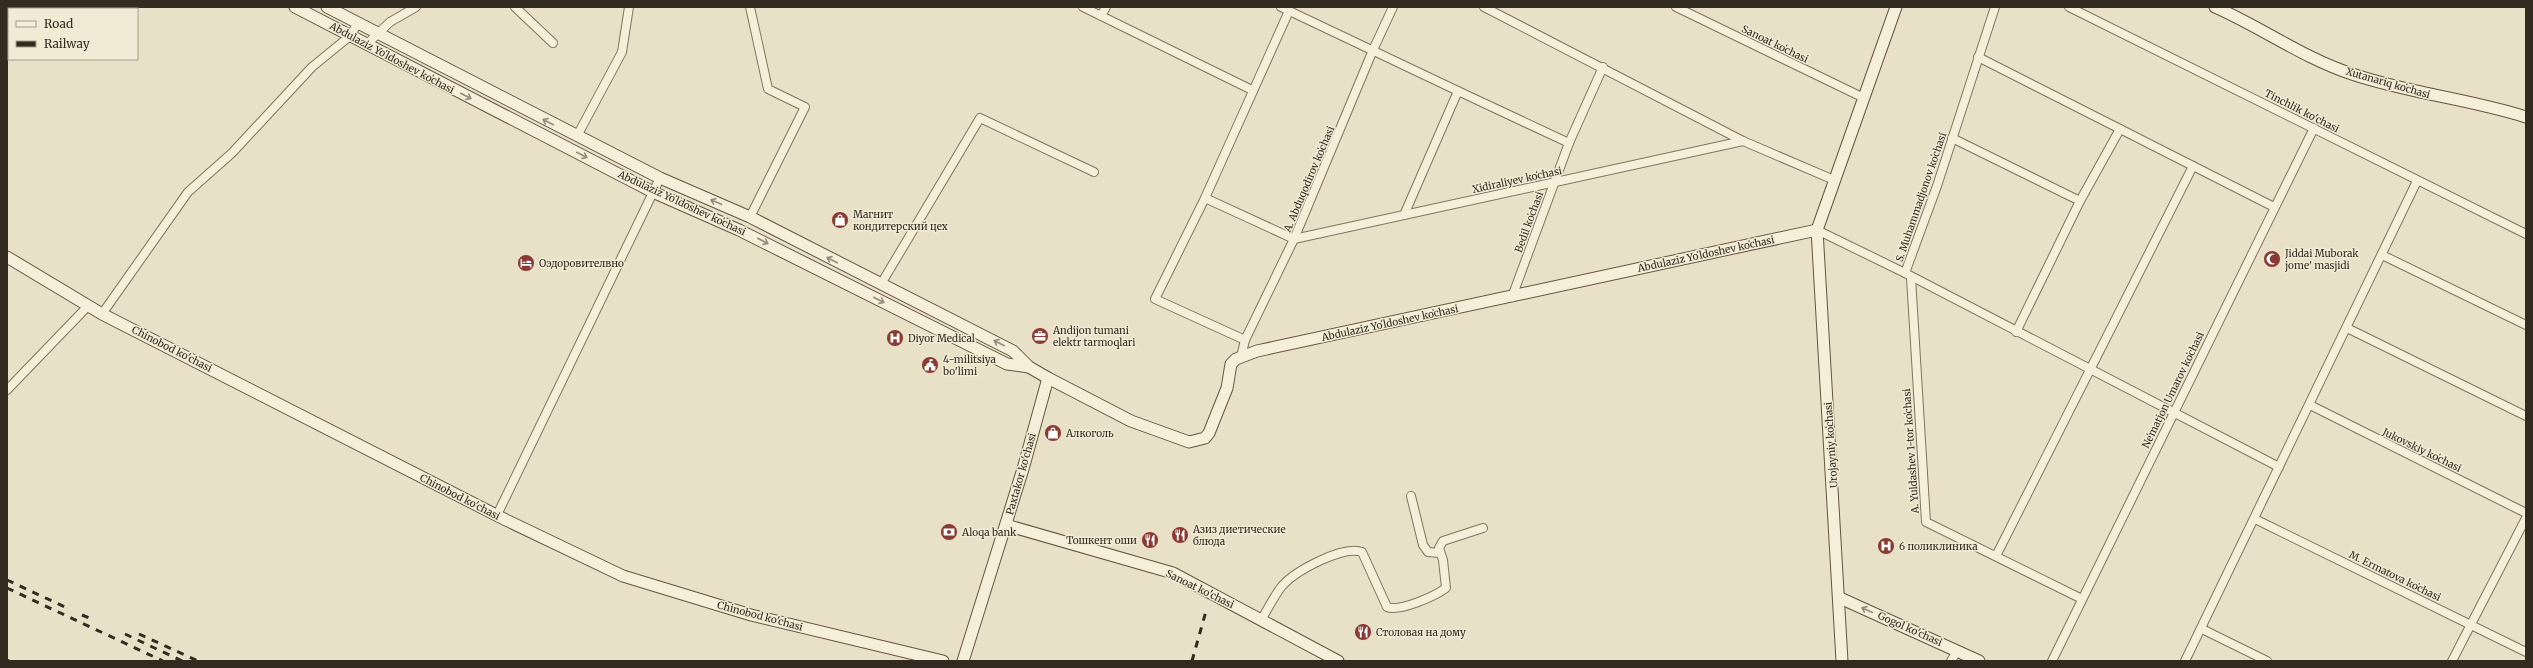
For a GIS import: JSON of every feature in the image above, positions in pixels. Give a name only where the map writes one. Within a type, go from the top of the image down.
[{"type":"main road","name":"Abdulaziz Yoʻldoshev koʻchasi","points":[[295,7],[655,193],[740,230],[1007,364],[1029,367]]},
{"type":"main road","name":"Abdulaziz Yoʻldoshev koʻchasi","points":[[327,7],[378,35],[660,178],[750,217],[1013,351],[1029,367],[1131,421],[1184,441],[1196,441],[1210,432],[1227,388],[1231,364],[1241,357],[1257,351],[1817,230]]},
{"type":"main road","points":[[1817,230],[1896,7]]},
{"type":"main road","name":"Xutanariq koʻchasi","points":[[2215,7],[2237,16],[2306,54],[2351,74],[2413,91],[2526,117]]},
{"type":"main road","name":"Urоjayniy koʻchasi","points":[[1817,230],[1840,598],[1842,661]]},
{"type":"main road","name":"Chinobod ko'chasi","points":[[7,257],[102,314],[497,515],[629,578],[751,615],[943,661]]},
{"type":"main road","points":[[850,285],[857,272]]},
{"type":"main road","name":"Paxtakor ko'chasi","points":[[963,661],[1006,525],[1048,378]]},
{"type":"main road","name":"Sanoat ko'chasi","points":[[1006,525],[1173,574],[1338,661]]},
{"type":"main road","name":"Gogol ko'chasi","points":[[1840,598],[1979,661]]},
{"type":"street","points":[[366,45],[390,22],[416,7]]},
{"type":"street","points":[[515,7],[553,43]]},
{"type":"street","points":[[577,136],[622,52],[629,7]]},
{"type":"street","points":[[750,7],[768,89],[805,108],[750,217]]},
{"type":"street","points":[[1083,7],[1252,90]]},
{"type":"street","points":[[1101,16],[1106,7]]},
{"type":"street","points":[[1281,7],[1569,143]]},
{"type":"street","name":"A. Abduqodirov koʻchasi","points":[[1241,357],[1245,340],[1294,240],[1373,50],[1393,7]]},
{"type":"street","points":[[1484,7],[1603,67],[1743,141],[1834,180]]},
{"type":"street","name":"Sanoat koʻchasi","points":[[1676,7],[1864,98]]},
{"type":"street","name":"S. Muhammadjonov koʻchasi","points":[[1908,275],[1995,7]]},
{"type":"street","name":"Tinchlik ko'chasi","points":[[2069,7],[2526,234]]},
{"type":"street","points":[[1245,340],[1155,299],[1205,198],[1252,90],[1289,11]]},
{"type":"street","points":[[102,314],[188,192],[232,153],[312,67],[350,36],[358,23]]},
{"type":"street","points":[[1978,57],[2274,207]]},
{"type":"street","name":"Bedil koʻchasi","points":[[1512,297],[1569,143],[1603,67]]},
{"type":"street","points":[[1404,215],[1458,91]]},
{"type":"street","points":[[881,284],[980,118],[1094,172]]},
{"type":"street","name":"Neʻmatjon Umarov koʻchasi","points":[[2052,661],[2173,411],[2314,128]]},
{"type":"street","points":[[2016,332],[2080,201],[2120,129]]},
{"type":"street","points":[[1952,138],[2080,201]]},
{"type":"street","name":"Xidiraliyev koʻchasi","points":[[1294,240],[1743,141]]},
{"type":"street","points":[[1996,556],[2193,166]]},
{"type":"street","points":[[497,515],[655,193],[660,178]]},
{"type":"street","points":[[2185,661],[2202,629],[2417,181]]},
{"type":"street","points":[[1205,198],[1294,240]]},
{"type":"street","points":[[1817,230],[1908,275],[2279,467]]},
{"type":"street","points":[[2382,255],[2526,325]]},
{"type":"street","name":"A. Yuldashev 1-tor koʻchasi","points":[[1908,275],[1926,520],[2082,599]]},
{"type":"street","points":[[7,390],[88,306]]},
{"type":"street","points":[[2347,328],[2526,416]]},
{"type":"street","name":"Jukovskiy koʻchasi","points":[[2310,405],[2526,513]]},
{"type":"street","points":[[1411,496],[1423,545],[1428,552],[1440,553]]},
{"type":"street","points":[[2452,661],[2526,518]]},
{"type":"street","name":"M. Ermatova koʻchasi","points":[[2255,519],[2526,652]]},
{"type":"street","points":[[1261,620],[1282,586],[1299,572],[1329,557],[1358,551],[1362,552],[1387,607],[1397,609],[1446,588],[1443,560],[1439,548],[1443,541],[1483,528]]},
{"type":"street","points":[[2202,629],[2267,661]]},
{"type":"street","points":[[1951,661],[1957,651]]},
{"type":"railway","points":[[7,580],[67,608]]},
{"type":"railway","points":[[7,588],[163,661]]},
{"type":"railway","points":[[1192,661],[1206,611]]},
{"type":"railway","points":[[82,615],[94,620]]},
{"type":"railway","points":[[125,634],[182,661]]},
{"type":"railway","points":[[139,634],[198,661]]},
{"type":"place","name":"Магнит кондитерский цех","points":[[840,220]]},
{"type":"place","name":"Jiddai Muborak jome' masjidi","points":[[2272,259]]},
{"type":"place","name":"Оэдоровителвно","points":[[526,263]]},
{"type":"place","name":"Andijon tumani elektr tarmoqlari","points":[[1040,336]]},
{"type":"place","name":"Diyor Medical","points":[[895,338]]},
{"type":"place","name":"4-militsiya bo'limi","points":[[930,365]]},
{"type":"place","name":"Алкоголь","points":[[1053,433]]},
{"type":"place","name":"Aloqa bank","points":[[949,532]]},
{"type":"place","name":"Азиз диетические блюда","points":[[1180,535]]},
{"type":"place","name":"Тошкент оши","points":[[1150,540]]},
{"type":"place","name":"6 поликлиника","points":[[1886,546]]},
{"type":"place","name":"Столовая на дому","points":[[1363,632]]}]
